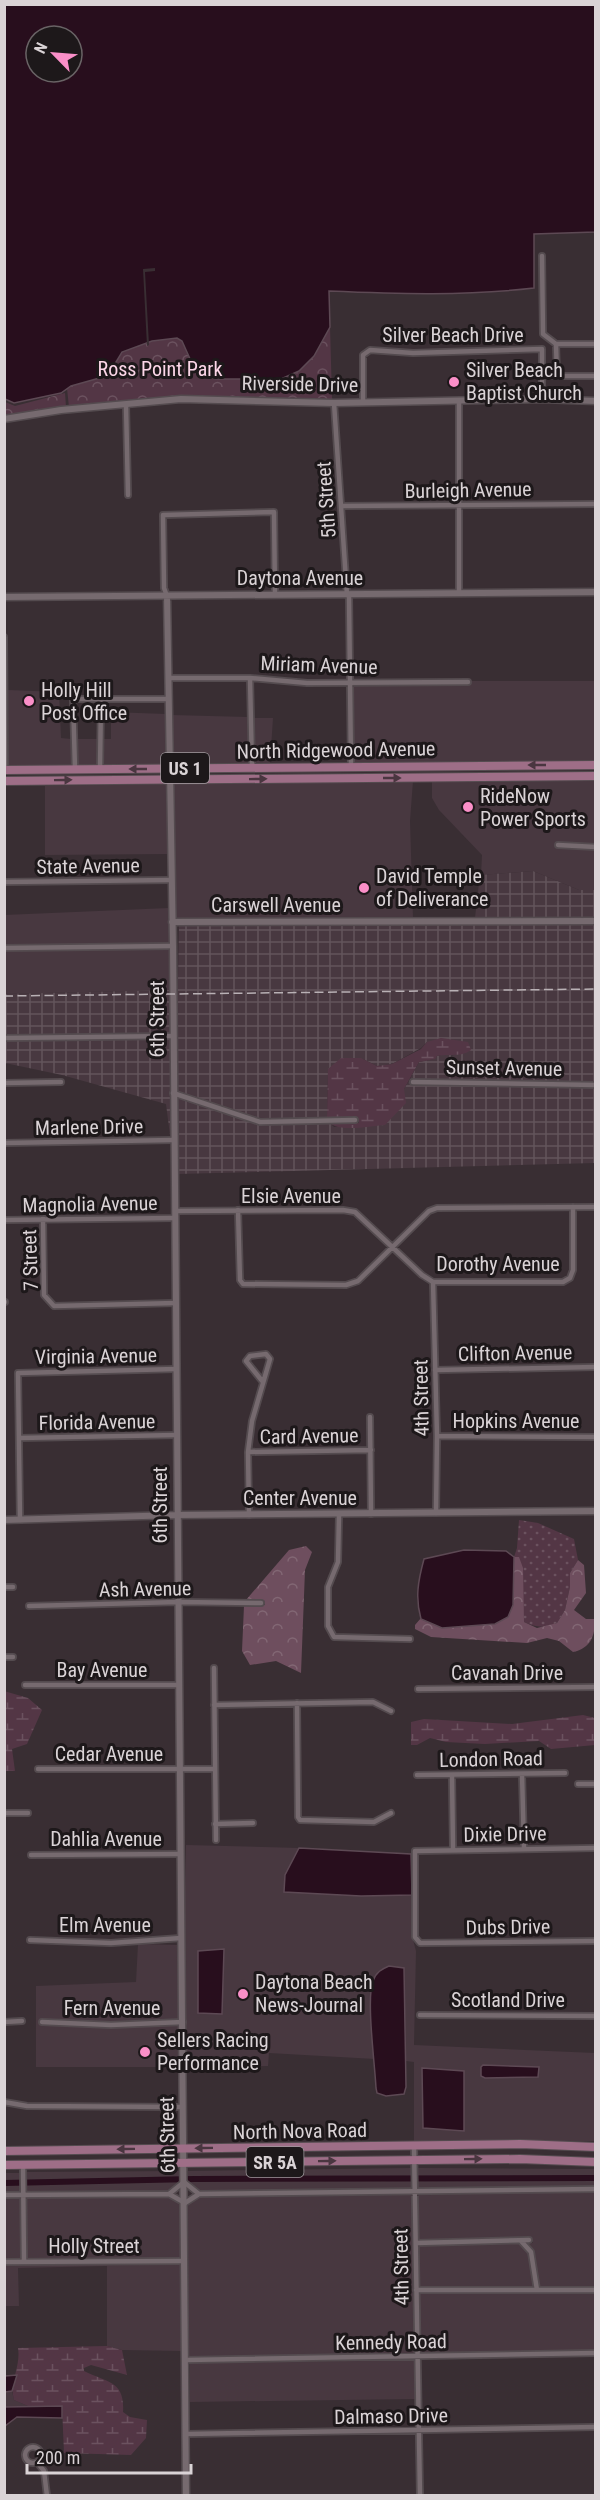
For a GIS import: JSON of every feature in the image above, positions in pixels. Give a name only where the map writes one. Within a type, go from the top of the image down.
[{"type":"main road","name":"North Ridgewood Avenue","points":[[5,770],[596,765]]},
{"type":"main road","points":[[333,778],[351,767]]},
{"type":"main road","points":[[352,778],[365,767]]},
{"type":"main road","name":"North Ridgewood Avenue","points":[[4,781],[596,776]]},
{"type":"main road","name":"North Nova Road","points":[[4,2151],[543,2144],[596,2147]]},
{"type":"main road","points":[[23,2165],[37,2150]]},
{"type":"main road","points":[[4,2164],[14,2156],[16,2151]]},
{"type":"main road","name":"North Nova Road","points":[[4,2164],[415,2164],[543,2159],[596,2162]]},
{"type":"street","points":[[542,256],[543,334],[556,344],[596,344]]},
{"type":"street","points":[[556,344],[557,376]]},
{"type":"street","name":"Silver Beach Drive","points":[[363,402],[363,355],[370,350],[413,352],[542,349],[543,399]]},
{"type":"street","points":[[542,376],[596,376]]},
{"type":"street","name":"Riverside Drive","points":[[4,420],[61,410],[181,399],[334,403],[543,399],[596,401]]},
{"type":"street","points":[[459,401],[459,593]]},
{"type":"street","name":"5th Street","points":[[334,403],[348,595],[351,767]]},
{"type":"street","points":[[126,405],[128,495]]},
{"type":"street","name":"Burleigh Avenue","points":[[341,506],[596,504]]},
{"type":"street","name":"6th Street","points":[[186,2496],[173,946],[169,678],[163,515],[274,512],[275,595]]},
{"type":"street","name":"Daytona Avenue","points":[[4,597],[596,592]]},
{"type":"street","points":[[4,637],[5,770]]},
{"type":"street","name":"Miriam Avenue","points":[[169,678],[250,678],[307,683],[468,682]]},
{"type":"street","points":[[250,678],[252,768]]},
{"type":"street","points":[[75,769],[74,699],[169,699]]},
{"type":"street","points":[[100,769],[101,699]]},
{"type":"street","points":[[558,845],[596,847]]},
{"type":"street","name":"State Avenue","points":[[4,882],[171,880]]},
{"type":"street","name":"Carswell Avenue","points":[[172,922],[596,921]]},
{"type":"street","points":[[4,948],[173,946]]},
{"type":"street","points":[[4,1038],[174,1036]]},
{"type":"street","points":[[4,1083],[61,1082]]},
{"type":"street","name":"Sunset Avenue","points":[[413,1082],[596,1085]]},
{"type":"street","points":[[173,1093],[260,1122],[355,1120]]},
{"type":"street","name":"Marlene Drive","points":[[4,1143],[173,1140]]},
{"type":"street","name":"Dorothy Avenue","points":[[392,1245],[422,1275],[433,1282],[563,1282],[570,1278],[573,1270],[573,1207]]},
{"type":"street","points":[[238,1210],[240,1280],[243,1284],[346,1285],[358,1281],[422,1215],[437,1208],[596,1207]]},
{"type":"street","name":"Elsie Avenue","points":[[175,1214],[238,1210],[343,1210],[355,1212],[392,1245]]},
{"type":"street","name":"Magnolia Avenue","points":[[4,1220],[175,1214]]},
{"type":"street","name":"7 Street","points":[[43,1219],[44,1295],[54,1306],[176,1303]]},
{"type":"street","name":"4th Street","points":[[433,1282],[437,1436],[436,1513]]},
{"type":"street","points":[[249,1515],[248,1452],[252,1421],[270,1359],[266,1354],[250,1356],[246,1361],[263,1382]]},
{"type":"street","name":"Clifton Avenue","points":[[435,1370],[596,1367]]},
{"type":"street","name":"Virginia Avenue","points":[[19,1438],[18,1372],[176,1369]]},
{"type":"street","points":[[370,1417],[371,1514]]},
{"type":"street","name":"Florida Avenue","points":[[19,1438],[177,1435]]},
{"type":"street","name":"Hopkins Avenue","points":[[437,1436],[596,1437]]},
{"type":"street","points":[[19,1438],[20,1520]]},
{"type":"street","name":"Card Avenue","points":[[248,1452],[371,1450]]},
{"type":"street","name":"Center Avenue","points":[[4,1520],[177,1515],[596,1511]]},
{"type":"street","points":[[339,1515],[338,1562],[328,1587],[328,1626],[334,1637],[410,1639]]},
{"type":"street","points":[[4,1587],[13,1587]]},
{"type":"street","name":"Ash Avenue","points":[[29,1606],[178,1602],[261,1603]]},
{"type":"street","points":[[4,1657],[13,1657]]},
{"type":"street","points":[[214,1668],[216,1840]]},
{"type":"street","name":"Bay Avenue","points":[[25,1685],[179,1685]]},
{"type":"street","name":"Cavanah Drive","points":[[418,1689],[596,1687]]},
{"type":"street","points":[[214,1705],[373,1702],[391,1711]]},
{"type":"street","points":[[297,1703],[298,1817],[300,1820],[374,1822],[391,1813]]},
{"type":"street","name":"Cedar Avenue","points":[[38,1769],[215,1769]]},
{"type":"street","name":"London Road","points":[[417,1775],[564,1773]]},
{"type":"street","points":[[522,1774],[524,1848]]},
{"type":"street","points":[[452,1775],[453,1849]]},
{"type":"street","points":[[578,1784],[596,1784]]},
{"type":"street","points":[[4,1813],[28,1813]]},
{"type":"street","points":[[215,1824],[253,1823]]},
{"type":"street","name":"Dixie Drive","points":[[420,1943],[415,1937],[415,1851],[596,1848]]},
{"type":"street","name":"Dahlia Avenue","points":[[31,1855],[181,1854]]},
{"type":"street","name":"Elm Avenue","points":[[30,1940],[111,1943],[181,1938]]},
{"type":"street","name":"Dubs Drive","points":[[420,1943],[596,1941]]},
{"type":"street","name":"Scotland Drive","points":[[420,2015],[596,2016]]},
{"type":"street","points":[[4,2022],[22,2021]]},
{"type":"street","name":"Fern Avenue","points":[[42,2022],[111,2025],[183,2022]]},
{"type":"street","points":[[4,2102],[27,2106],[183,2107]]},
{"type":"street","name":"4th Street","points":[[414,2146],[420,2496]]},
{"type":"street","points":[[23,2165],[24,2261]]},
{"type":"street","points":[[170,2194],[184,2182],[198,2194]]},
{"type":"street","points":[[4,2195],[170,2194],[184,2203],[198,2194],[596,2189]]},
{"type":"street","points":[[416,2243],[529,2240]]},
{"type":"street","points":[[521,2241],[531,2252],[537,2290]]},
{"type":"street","name":"Holly Street","points":[[4,2262],[184,2261]]},
{"type":"street","points":[[416,2290],[596,2290]]},
{"type":"street","name":"Kennedy Road","points":[[186,2360],[596,2353]]},
{"type":"street","name":"Dalmaso Drive","points":[[187,2434],[596,2427]]},
{"type":"street","points":[[37,2462],[44,2472],[47,2496]]},
{"type":"shaded area","points":[[5,5],[595,5],[595,232],[534,234],[534,288],[457,293],[329,291],[330,327],[314,356],[299,371],[281,379],[203,377],[195,370],[182,341],[177,338],[152,341],[122,352],[113,367],[103,377],[71,386],[61,393],[14,403],[5,399]]},
{"type":"shaded area","points":[[471,681],[595,681],[595,760],[354,764],[352,686],[470,685]]},
{"type":"shaded area","points":[[8,690],[59,692],[61,738],[71,739],[72,766],[9,766]]},
{"type":"shaded area","points":[[111,712],[166,714],[166,765],[103,766],[103,739],[111,739]]},
{"type":"shaded area","points":[[172,715],[248,717],[249,764],[172,765]]},
{"type":"shaded area","points":[[254,718],[273,718],[270,764],[255,764]]},
{"type":"shaded area","points":[[78,739],[97,739],[97,766],[78,766]]},
{"type":"shaded area","points":[[595,779],[595,844],[555,843],[555,848],[595,849],[595,890],[579,890],[533,871],[481,875],[482,855],[439,810],[432,798],[432,781]]},
{"type":"shaded area","points":[[413,781],[410,821],[413,918],[175,919],[172,784]]},
{"type":"shaded area","points":[[166,784],[168,854],[45,855],[45,786]]},
{"type":"shaded area","points":[[533,871],[579,890],[595,890],[595,918],[475,918],[480,875]]},
{"type":"shaded area","points":[[169,908],[170,943],[5,945],[4,915]]},
{"type":"shaded area","points":[[595,923],[595,1083],[410,1079],[419,1062],[446,1054],[454,1056],[427,1042],[421,1048],[392,1064],[377,1066],[361,1058],[328,1070],[327,1118],[260,1120],[176,1092],[179,925]]},
{"type":"shaded area","points":[[170,949],[170,990],[5,994],[4,951]]},
{"type":"shaded area","points":[[170,990],[170,1033],[5,1035],[5,994]]},
{"type":"shaded area","points":[[170,1039],[170,1135],[166,1104],[62,1075],[5,1063],[5,1041]]},
{"type":"shaded area","points":[[410,1079],[410,1084],[595,1088],[595,1163],[177,1174],[176,1097],[260,1125],[331,1124],[334,1127],[353,1127],[404,1089]]},
{"type":"shaded area","points":[[464,1550],[506,1551],[514,1557],[513,1605],[508,1617],[495,1624],[442,1628],[421,1619],[418,1589],[424,1559]]},
{"type":"shaded area","points":[[186,1845],[299,1848],[285,1875],[284,1892],[361,1896],[412,1895],[412,1936],[416,1951],[414,2045],[595,2053],[595,2141],[414,2141],[414,2062],[406,2061],[404,1968],[372,1982],[375,2059],[269,2053],[268,2066],[186,2067],[184,1938]]},
{"type":"shaded area","points":[[299,1848],[411,1854],[412,1895],[361,1896],[284,1892],[285,1875]]},
{"type":"shaded area","points":[[138,1944],[178,1945],[180,2020],[111,2022],[39,2019],[39,2025],[111,2028],[180,2025],[180,2067],[36,2067],[36,1986],[136,1982]]},
{"type":"shaded area","points":[[224,1949],[222,2014],[198,2013],[198,1951]]},
{"type":"shaded area","points":[[389,1966],[404,1968],[406,2087],[404,2094],[386,2096],[377,2093],[376,2088],[370,2002],[374,1978],[379,1971]]},
{"type":"shaded area","points":[[483,2065],[539,2067],[538,2077],[485,2078],[481,2076]]},
{"type":"shaded area","points":[[422,2068],[464,2071],[464,2131],[423,2128]]},
{"type":"shaded area","points":[[412,2168],[412,2188],[200,2191],[188,2182],[188,2171]]},
{"type":"shaded area","points":[[418,2168],[595,2169],[595,2186],[418,2188]]},
{"type":"shaded area","points":[[181,2171],[181,2181],[167,2191],[27,2192],[26,2172]]},
{"type":"shaded area","points":[[4,2173],[20,2173],[21,2192],[5,2192]]},
{"type":"shaded area","points":[[595,2192],[595,2287],[419,2288],[419,2246],[533,2243],[532,2238],[419,2240],[418,2194]]},
{"type":"shaded area","points":[[412,2194],[415,2354],[189,2357],[188,2204],[200,2197]]},
{"type":"shaded area","points":[[4,2198],[21,2198],[21,2259],[5,2259]]},
{"type":"shaded area","points":[[27,2198],[170,2198],[181,2204],[181,2258],[27,2258]]},
{"type":"shaded area","points":[[181,2264],[183,2351],[122,2350],[107,2346],[107,2266],[18,2268],[19,2306],[5,2306],[4,2265]]},
{"type":"shaded area","points":[[419,2293],[595,2293],[595,2350],[421,2354]]},
{"type":"shaded area","points":[[415,2360],[416,2399],[190,2402],[190,2363]]},
{"type":"shaded area","points":[[17,2375],[12,2391],[5,2392],[5,2376]]},
{"type":"shaded area","points":[[12,2391],[14,2400],[28,2406],[5,2407],[5,2392]]},
{"type":"shaded area","points":[[62,2406],[62,2418],[17,2417],[5,2426],[5,2407]]},
{"type":"green space","name":"Ross Point Park","points":[[330,327],[332,399],[192,396],[69,407],[67,388],[113,367],[122,352],[152,341],[177,338],[182,341],[194,370],[314,356]]},
{"type":"green space","points":[[65,393],[66,407],[5,417],[5,402],[15,406]]},
{"type":"green space","points":[[441,1038],[468,1042],[471,1050],[463,1054],[437,1056],[435,1059],[419,1062],[404,1089],[406,1103],[385,1125],[342,1128],[331,1124],[359,1123],[358,1117],[327,1118],[328,1069],[341,1058],[361,1058],[377,1066],[392,1064],[421,1049],[427,1042]]},
{"type":"green space","points":[[519,1520],[538,1523],[574,1539],[578,1560],[570,1573],[570,1587],[565,1610],[557,1623],[552,1625],[540,1627],[524,1622],[519,1557],[514,1557]]},
{"type":"green space","points":[[306,1546],[312,1552],[305,1570],[301,1673],[276,1661],[250,1665],[242,1651],[244,1606],[265,1605],[264,1600],[246,1600],[289,1550]]},
{"type":"green space","points":[[514,1557],[519,1557],[523,1568],[524,1622],[537,1628],[557,1623],[565,1610],[570,1587],[570,1573],[578,1560],[584,1565],[586,1593],[574,1610],[586,1619],[595,1619],[593,1636],[584,1648],[573,1652],[559,1641],[547,1638],[527,1643],[431,1637],[415,1629],[415,1625],[421,1618],[442,1628],[513,1605]]},
{"type":"green space","points":[[4,1691],[28,1698],[42,1710],[27,1744],[12,1749],[15,1771],[5,1771]]},
{"type":"green space","points":[[583,1715],[595,1718],[595,1745],[551,1749],[539,1741],[485,1744],[446,1742],[430,1738],[417,1745],[411,1745],[411,1722],[424,1719],[512,1724]]},
{"type":"green space","points":[[107,2346],[122,2350],[127,2375],[91,2365],[84,2368],[84,2371],[113,2384],[118,2389],[123,2402],[123,2412],[130,2417],[147,2420],[146,2438],[131,2455],[64,2453],[62,2406],[28,2406],[14,2400],[13,2387],[18,2348]]},
{"type":"pier","points":[[155,268],[155,271],[145,272],[149,345],[147,346],[143,269]]},
{"type":"waterway","points":[[4,2183],[194,2179],[596,2178]]},
{"type":"railway","points":[[4,996],[596,989]]},
{"type":"place","name":"Silver Beach Baptist Church","points":[[454,382]]},
{"type":"place","name":"Holly Hill Post Office","points":[[29,701]]},
{"type":"place","name":"RideNow Power Sports","points":[[468,807]]},
{"type":"place","name":"David Temple of Deliverance","points":[[364,888]]},
{"type":"place","name":"Daytona Beach News-Journal","points":[[243,1994]]},
{"type":"place","name":"Sellers Racing Performance","points":[[145,2052]]}]
